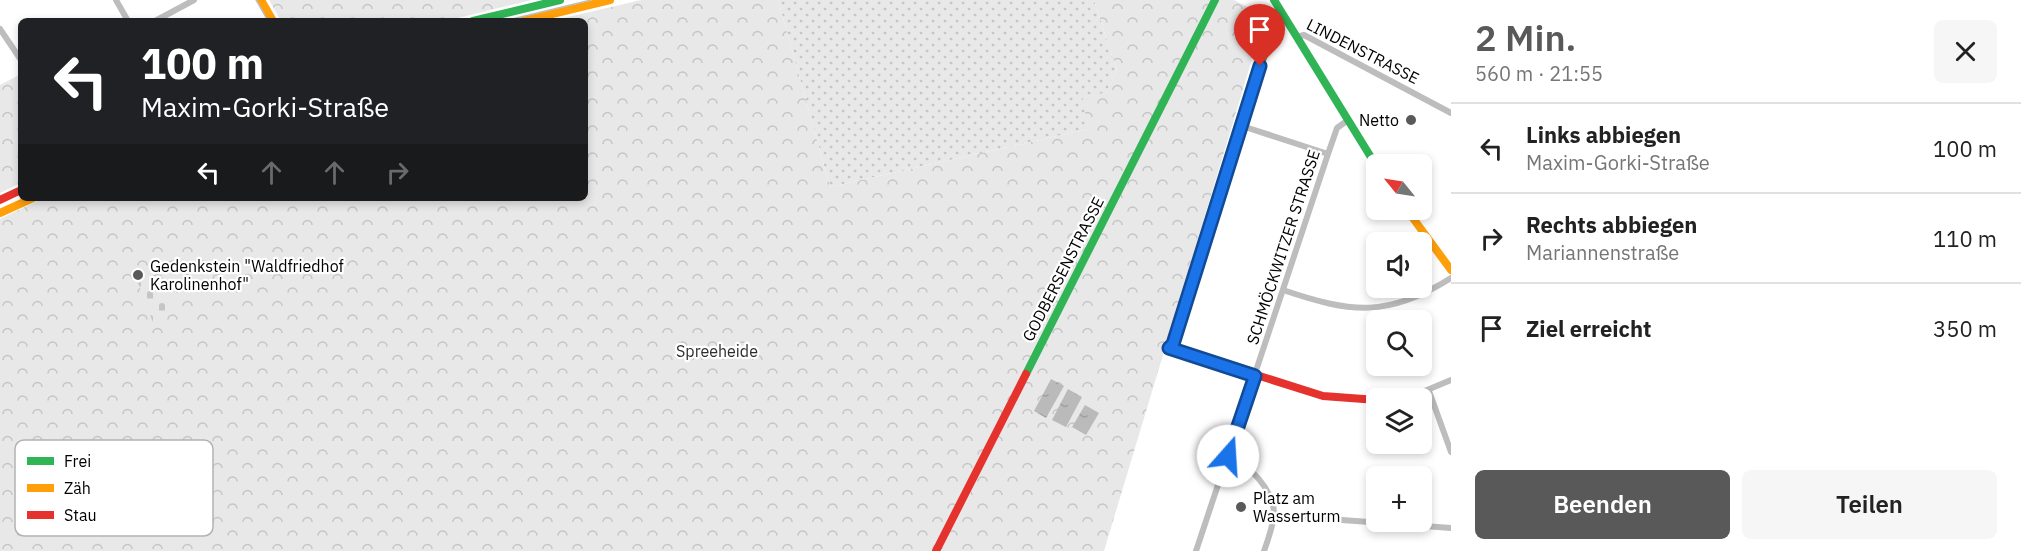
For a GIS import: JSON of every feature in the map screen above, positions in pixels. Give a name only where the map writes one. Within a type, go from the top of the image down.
[{"type":"street","points":[[117,0],[126,18]]},
{"type":"street","points":[[161,18],[194,0]]},
{"type":"street","points":[[261,0],[271,18]]},
{"type":"street","points":[[485,18],[560,0]]},
{"type":"street","points":[[535,18],[610,0]]},
{"type":"street","name":"GODBERSENSTRASSE","points":[[936,551],[1215,0]]},
{"type":"street","name":"LINDENSTRASSE","points":[[1274,0],[1297,37],[1304,34],[1451,113]]},
{"type":"street","points":[[1282,14],[1276,19],[1173,344],[1169,348],[1323,396],[1366,399]]},
{"type":"street","points":[[0,29],[18,56]]},
{"type":"street","points":[[1297,37],[1369,154]]},
{"type":"street","name":"SCHMÖCKWITZER STRASSE","points":[[1196,551],[1258,377],[1283,290],[1337,128],[1348,120]]},
{"type":"street","points":[[1242,126],[1328,154]]},
{"type":"street","points":[[0,200],[18,191]]},
{"type":"street","points":[[0,213],[26,201]]},
{"type":"street","points":[[1414,220],[1451,270]]},
{"type":"street","points":[[1283,290],[1343,308],[1378,308],[1415,299],[1451,278]]},
{"type":"street","points":[[1432,390],[1451,380]]},
{"type":"street","points":[[1432,399],[1451,452]]},
{"type":"street","points":[[1228,456],[1249,471],[1263,485],[1274,515],[1264,551]]},
{"type":"street","points":[[1274,515],[1451,528]]},
{"type":"green space","points":[[269,0],[532,0],[457,18],[279,18]]},
{"type":"green space","name":"Spreeheide","points":[[641,0],[778,0],[830,187],[1088,129],[1082,95],[1106,93],[1117,71],[1094,0],[1234,0],[1265,16],[1104,551],[0,551],[0,219],[38,201],[588,201],[588,18],[564,18]]},
{"type":"green space","points":[[778,0],[1094,0],[1117,71],[1088,129],[830,187]]},
{"type":"green space","points":[[18,76],[18,184],[0,193],[0,85]]},
{"type":"green space","points":[[156,278],[170,314],[154,325],[138,283]]},
{"type":"water","points":[[1051,379],[1064,386],[1046,418],[1034,411]]},
{"type":"water","points":[[1068,389],[1082,397],[1066,427],[1052,420]]},
{"type":"water","points":[[1085,405],[1099,413],[1086,435],[1072,427]]},
{"type":"tram line","points":[[256,0],[266,18]]},
{"type":"tram line","points":[[516,18],[591,0]]},
{"type":"traffic: fast","points":[[485,18],[560,0]]},
{"type":"traffic: fast","points":[[1026,374],[1215,0]]},
{"type":"traffic: fast","points":[[1274,0],[1369,154]]},
{"type":"traffic: fast","points":[[1212,361],[1169,347],[1173,344],[1270,35],[1276,19],[1282,13]]},
{"type":"traffic: slow","points":[[261,0],[271,18]]},
{"type":"traffic: slow","points":[[535,18],[610,0]]},
{"type":"traffic: slow","points":[[0,213],[26,201]]},
{"type":"traffic: slow","points":[[1414,220],[1451,270]]},
{"type":"traffic: jam","points":[[0,200],[18,191]]},
{"type":"traffic: jam","points":[[1212,361],[1323,396],[1366,399]]},
{"type":"traffic: jam","points":[[936,551],[1026,374]]},
{"type":"place","name":"Netto","points":[[1411,120]]},
{"type":"place","name":"Gedenkstein \"Waldfriedhof Karolinenhof\"","points":[[138,275]]},
{"type":"place","name":"Platz am Wasserturm","points":[[1241,507]]},
{"type":"route","points":[[1228,456],[1255,376],[1169,348],[1173,344],[1260,66]]}]
